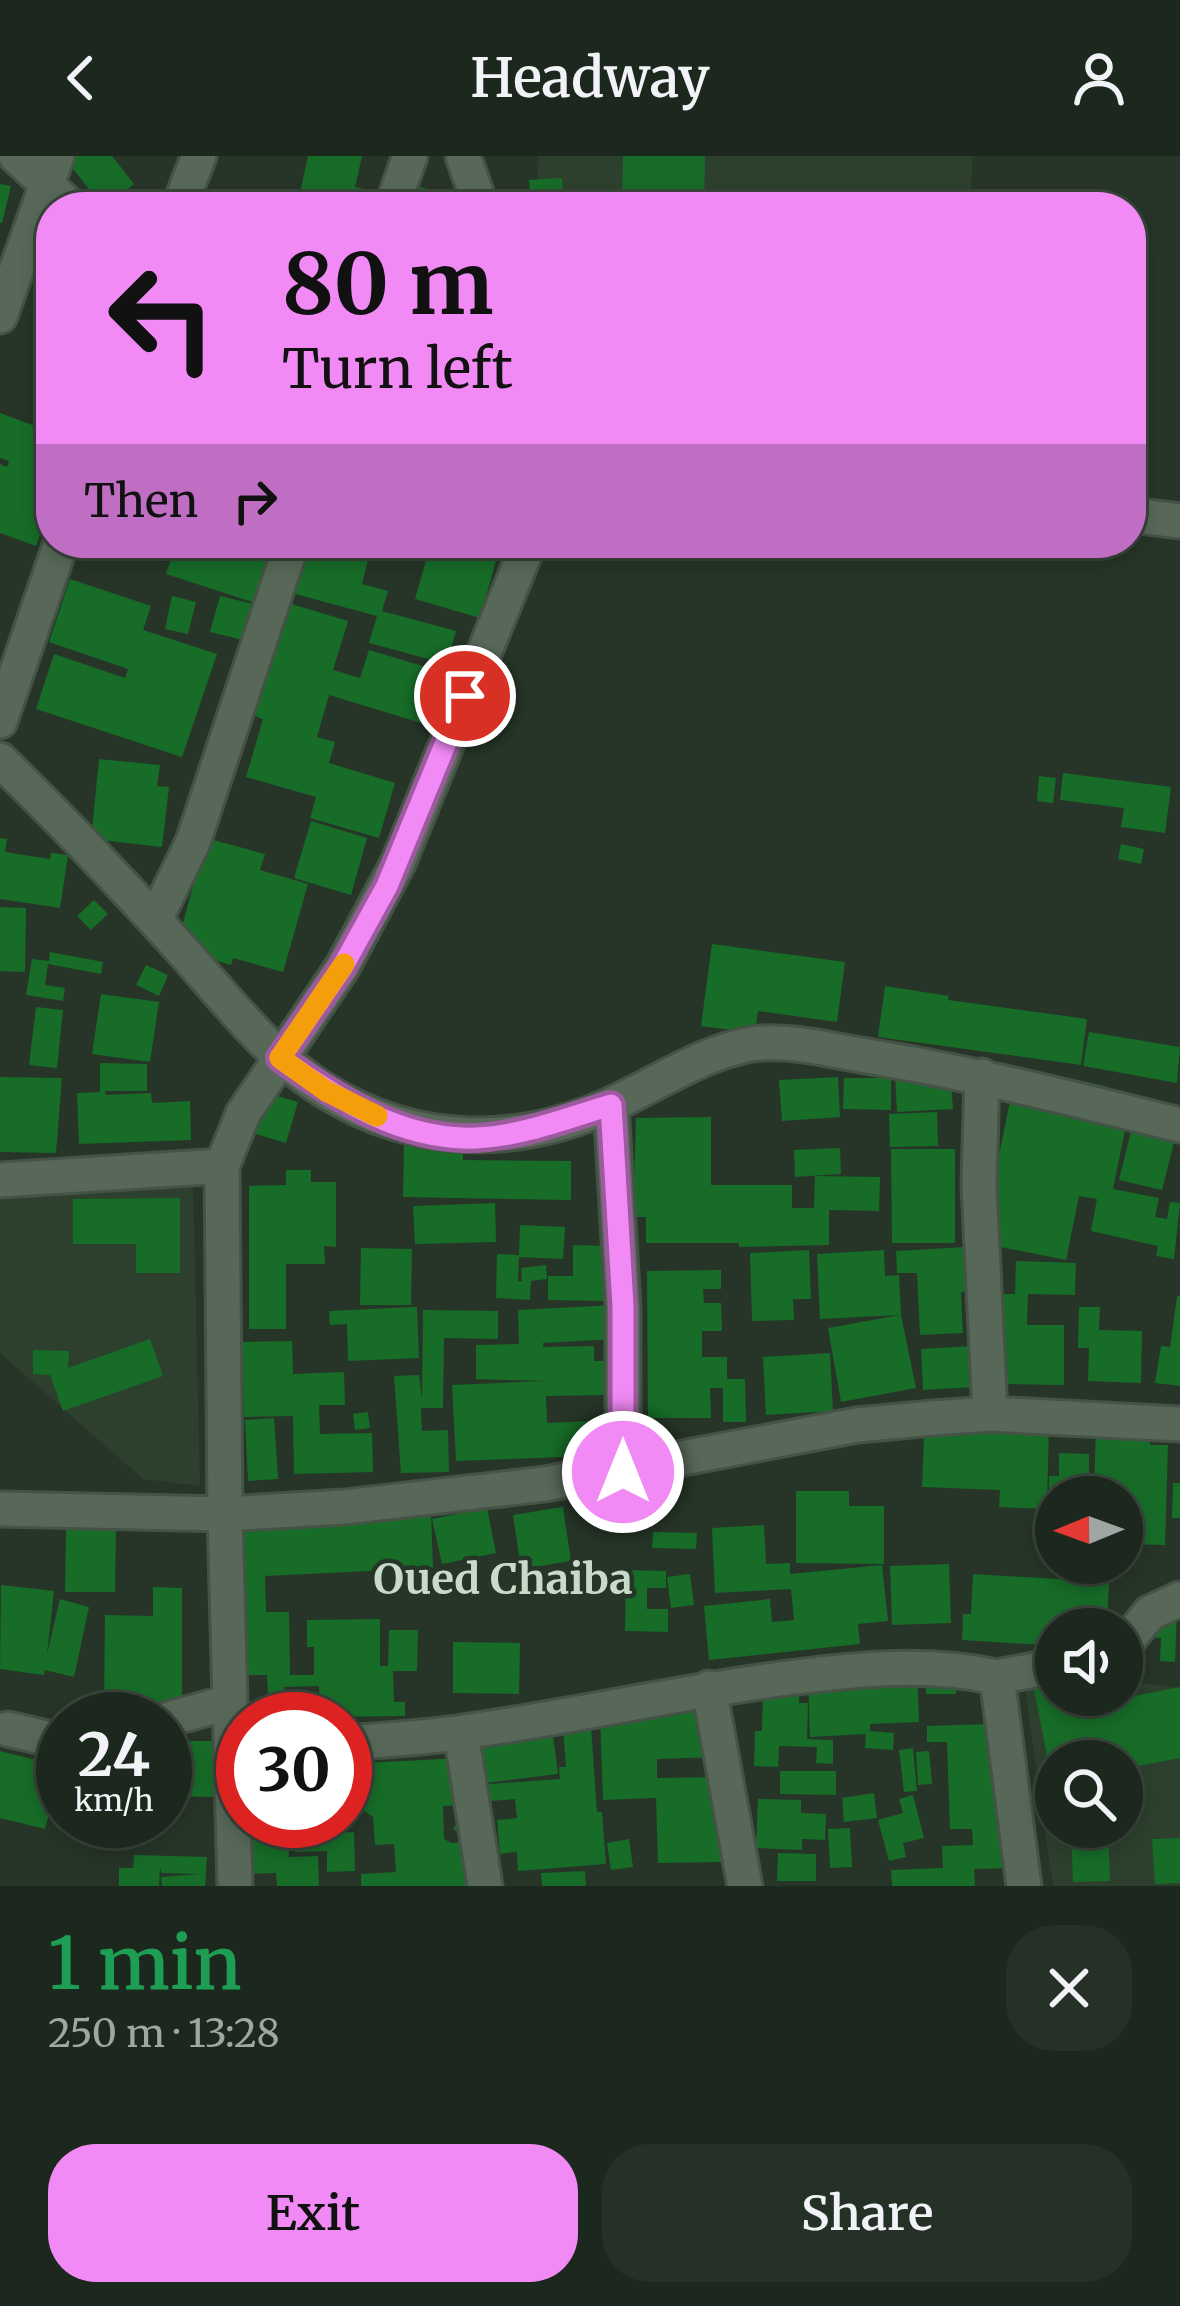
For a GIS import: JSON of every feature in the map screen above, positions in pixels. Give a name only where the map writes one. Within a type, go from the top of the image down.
[{"type":"street","points":[[16,156],[58,183]]},
{"type":"street","points":[[185,192],[199,156]]},
{"type":"street","points":[[397,192],[410,156]]},
{"type":"street","points":[[463,156],[476,192]]},
{"type":"street","points":[[0,316],[36,233]]},
{"type":"street","points":[[1146,517],[1180,521]]},
{"type":"street","points":[[0,722],[56,558]]},
{"type":"street","points":[[155,920],[193,842],[287,558]]},
{"type":"street","points":[[230,1692],[222,1166],[243,1114],[343,966],[398,863],[516,558]]},
{"type":"street","points":[[0,760],[280,1058],[326,1091],[400,1126],[473,1138],[512,1133],[611,1105],[751,1045],[806,1046],[982,1076],[1180,1124]]},
{"type":"street","points":[[982,1076],[980,1184],[990,1414]]},
{"type":"street","points":[[611,1105],[623,1306],[623,1472]]},
{"type":"street","points":[[0,1180],[222,1166]]},
{"type":"street","points":[[0,1509],[225,1514],[344,1507],[623,1472],[857,1425],[990,1414],[1180,1424]]},
{"type":"street","points":[[1143,1622],[1150,1613],[1180,1599]]},
{"type":"street","points":[[372,1741],[461,1733],[709,1688],[915,1666],[997,1677],[1035,1670]]},
{"type":"street","points":[[997,1677],[1024,1886]]},
{"type":"street","points":[[709,1688],[745,1886]]},
{"type":"street","points":[[8,1730],[36,1736]]},
{"type":"street","points":[[461,1733],[485,1886]]},
{"type":"street","points":[[236,1848],[236,1886]]},
{"type":"shaded area","points":[[539,156],[973,156],[970,192],[536,192]]},
{"type":"shaded area","points":[[193,1182],[200,1486],[143,1479],[0,1353],[0,1198]]},
{"type":"shaded area","points":[[1024,1682],[1035,1686],[1035,1716],[1143,1716],[1143,1683],[1180,1688],[1180,1886],[1053,1886],[1048,1848],[1143,1848],[1143,1740],[1035,1740],[1035,1759]]},
{"type":"building","points":[[63,156],[112,156],[134,184],[124,192],[91,192]]},
{"type":"building","points":[[308,156],[362,156],[355,187],[378,192],[300,192]]},
{"type":"building","points":[[623,156],[705,156],[704,192],[622,192]]},
{"type":"building","points":[[562,178],[563,192],[530,192],[529,180]]},
{"type":"building","points":[[0,184],[11,186],[2,223],[0,223]]},
{"type":"building","points":[[0,413],[36,426],[36,546],[0,533],[0,464],[7,467],[9,461],[0,458]]},
{"type":"building","points":[[171,558],[273,558],[258,604],[166,574]]},
{"type":"building","points":[[305,558],[368,558],[362,584],[388,591],[382,611],[456,631],[447,664],[369,643],[377,616],[295,594]]},
{"type":"building","points":[[427,558],[497,558],[480,618],[415,599]]},
{"type":"building","points":[[70,579],[151,606],[143,630],[217,654],[182,757],[36,709],[54,654],[125,678],[128,669],[49,642]]},
{"type":"building","points":[[172,596],[196,602],[188,634],[165,629]]},
{"type":"building","points":[[220,596],[253,604],[243,640],[210,632]]},
{"type":"building","points":[[285,602],[348,621],[333,670],[360,678],[369,650],[443,672],[428,725],[329,695],[317,737],[335,742],[329,763],[395,783],[379,838],[310,818],[316,797],[246,777],[263,719],[249,714]]},
{"type":"building","points":[[99,759],[160,765],[157,786],[169,787],[162,847],[91,839]]},
{"type":"building","points":[[1063,773],[1171,787],[1165,833],[1121,827],[1124,808],[1060,800]]},
{"type":"building","points":[[1039,776],[1056,778],[1053,803],[1037,801]]},
{"type":"building","points":[[311,821],[367,838],[351,895],[294,878]]},
{"type":"building","points":[[0,838],[7,839],[5,852],[50,859],[51,853],[68,855],[60,908],[0,899]]},
{"type":"building","points":[[206,838],[265,854],[260,870],[308,884],[283,972],[233,958],[231,965],[176,949]]},
{"type":"building","points":[[1121,844],[1144,849],[1141,864],[1118,859]]},
{"type":"building","points":[[94,900],[108,914],[91,930],[77,916]]},
{"type":"building","points":[[0,907],[26,908],[25,972],[0,971]]},
{"type":"building","points":[[712,944],[845,962],[837,1022],[758,1011],[755,1033],[701,1026]]},
{"type":"building","points":[[50,952],[103,962],[101,974],[48,964],[45,985],[65,988],[63,1001],[26,995],[32,959],[49,961]]},
{"type":"building","points":[[146,965],[168,975],[159,996],[136,985]]},
{"type":"building","points":[[885,986],[949,996],[948,1000],[1087,1019],[1081,1065],[878,1037]]},
{"type":"building","points":[[101,994],[159,1002],[150,1062],[92,1054]]},
{"type":"building","points":[[36,1007],[63,1010],[57,1068],[29,1065]]},
{"type":"building","points":[[1089,1032],[1180,1047],[1177,1083],[1083,1066]]},
{"type":"building","points":[[100,1063],[147,1064],[147,1091],[105,1091],[106,1095],[151,1093],[152,1103],[190,1101],[191,1140],[79,1144],[77,1093],[100,1092]]},
{"type":"building","points":[[1017,1067],[1105,1086],[1102,1100],[1130,1106],[1113,1189],[1159,1198],[1155,1217],[1167,1219],[1170,1202],[1180,1203],[1174,1259],[1156,1256],[1158,1246],[1091,1231],[1097,1199],[1079,1196],[1066,1260],[981,1243]]},
{"type":"building","points":[[950,1071],[953,1109],[897,1112],[895,1074]]},
{"type":"building","points":[[0,1077],[62,1078],[56,1153],[0,1152]]},
{"type":"building","points":[[838,1077],[840,1117],[782,1121],[779,1080]]},
{"type":"building","points":[[844,1078],[891,1078],[891,1110],[843,1109]]},
{"type":"building","points":[[264,1092],[298,1102],[286,1143],[252,1133]]},
{"type":"building","points":[[1136,1111],[1179,1122],[1162,1190],[1119,1180]]},
{"type":"building","points":[[937,1112],[938,1146],[890,1147],[889,1114]]},
{"type":"building","points":[[711,1117],[711,1185],[792,1185],[792,1208],[814,1208],[815,1176],[880,1177],[879,1211],[829,1210],[829,1245],[646,1243],[646,1217],[633,1217],[636,1118]]},
{"type":"building","points":[[404,1144],[463,1145],[463,1160],[571,1161],[571,1200],[403,1197]]},
{"type":"building","points":[[840,1148],[841,1174],[795,1177],[794,1150]]},
{"type":"building","points":[[891,1149],[955,1149],[955,1243],[892,1243]]},
{"type":"building","points":[[286,1170],[311,1170],[311,1182],[336,1182],[336,1247],[324,1246],[325,1264],[286,1264],[286,1329],[249,1329],[249,1186],[286,1185]]},
{"type":"building","points":[[180,1198],[180,1273],[136,1273],[136,1244],[73,1244],[73,1199]]},
{"type":"building","points":[[495,1203],[496,1242],[415,1244],[413,1206]]},
{"type":"building","points":[[520,1225],[565,1227],[563,1259],[519,1257],[518,1281],[522,1281],[521,1268],[546,1265],[547,1279],[531,1281],[530,1300],[496,1298],[497,1254],[519,1255]]},
{"type":"building","points":[[573,1245],[609,1246],[608,1301],[548,1300],[548,1276],[573,1276]]},
{"type":"building","points":[[965,1247],[963,1333],[920,1335],[917,1273],[897,1273],[896,1251]]},
{"type":"building","points":[[361,1248],[412,1249],[411,1305],[360,1305]]},
{"type":"building","points":[[809,1250],[811,1299],[793,1299],[794,1320],[752,1321],[750,1253]]},
{"type":"building","points":[[884,1250],[885,1276],[899,1275],[901,1315],[916,1388],[841,1402],[828,1328],[900,1315],[820,1319],[817,1254]]},
{"type":"building","points":[[1016,1261],[1076,1263],[1075,1295],[1028,1294],[1027,1325],[1064,1325],[1064,1385],[996,1384],[997,1321],[1004,1321],[1004,1294],[1015,1294]]},
{"type":"building","points":[[721,1270],[721,1289],[703,1289],[704,1303],[721,1303],[722,1331],[702,1331],[702,1357],[727,1357],[727,1379],[745,1379],[746,1422],[723,1422],[723,1388],[710,1388],[711,1418],[648,1418],[647,1271]]},
{"type":"building","points":[[1177,1296],[1180,1386],[1155,1383],[1161,1346],[1170,1347]]},
{"type":"building","points":[[615,1305],[616,1339],[543,1343],[543,1347],[594,1346],[594,1361],[608,1361],[608,1395],[546,1396],[547,1423],[592,1421],[593,1456],[456,1461],[452,1385],[546,1381],[476,1379],[476,1345],[519,1344],[518,1310]]},
{"type":"building","points":[[417,1307],[419,1358],[348,1361],[347,1324],[330,1325],[329,1311]]},
{"type":"building","points":[[1079,1307],[1100,1307],[1099,1330],[1142,1331],[1141,1383],[1088,1381],[1089,1348],[1078,1348]]},
{"type":"building","points":[[423,1310],[498,1311],[498,1339],[444,1338],[443,1408],[421,1408],[422,1431],[448,1430],[449,1472],[401,1473],[394,1376],[419,1375],[422,1399]]},
{"type":"building","points":[[150,1339],[163,1376],[63,1411],[50,1375],[33,1374],[33,1350],[69,1351],[68,1368]]},
{"type":"building","points":[[292,1341],[293,1374],[344,1372],[345,1405],[319,1405],[320,1434],[372,1433],[373,1472],[294,1474],[293,1416],[244,1417],[242,1342]]},
{"type":"building","points":[[972,1346],[974,1387],[923,1390],[921,1349]]},
{"type":"building","points":[[830,1353],[833,1411],[766,1415],[763,1357]]},
{"type":"building","points":[[368,1412],[370,1428],[355,1430],[353,1414]]},
{"type":"building","points":[[925,1415],[1049,1420],[1048,1476],[1035,1476],[1035,1508],[999,1507],[1000,1490],[922,1487]]},
{"type":"building","points":[[274,1418],[278,1479],[248,1481],[245,1420]]},
{"type":"building","points":[[1096,1429],[1150,1431],[1150,1445],[1168,1445],[1165,1545],[1143,1544],[1143,1476],[1094,1476]]},
{"type":"building","points":[[1059,1453],[1089,1454],[1089,1476],[1059,1476]]},
{"type":"building","points":[[1173,1483],[1180,1483],[1180,1518],[1172,1518]]},
{"type":"building","points":[[796,1491],[849,1491],[849,1506],[884,1506],[884,1564],[796,1563]]},
{"type":"building","points":[[563,1507],[571,1561],[521,1569],[513,1515]]},
{"type":"building","points":[[487,1508],[496,1553],[442,1564],[432,1519]]},
{"type":"building","points":[[431,1514],[433,1568],[265,1576],[266,1612],[289,1612],[290,1675],[314,1675],[307,1620],[380,1619],[380,1666],[388,1666],[389,1630],[418,1630],[417,1671],[393,1671],[394,1702],[405,1702],[405,1716],[372,1716],[372,1692],[319,1692],[319,1686],[268,1692],[267,1675],[239,1675],[237,1523]]},
{"type":"building","points":[[764,1525],[766,1564],[790,1563],[790,1574],[882,1565],[888,1621],[858,1624],[860,1644],[709,1660],[704,1606],[770,1599],[772,1622],[794,1620],[791,1589],[715,1593],[712,1528]]},
{"type":"building","points":[[66,1528],[116,1529],[115,1592],[65,1592]]},
{"type":"building","points":[[653,1532],[697,1533],[696,1549],[652,1548]]},
{"type":"building","points":[[949,1564],[951,1623],[892,1625],[890,1566]]},
{"type":"building","points":[[626,1570],[666,1571],[666,1588],[647,1588],[647,1609],[668,1609],[668,1632],[625,1631]]},
{"type":"building","points":[[690,1574],[694,1605],[671,1608],[667,1577]]},
{"type":"building","points":[[973,1574],[1035,1578],[1035,1584],[1109,1584],[1108,1608],[1035,1608],[1035,1645],[962,1640],[963,1614],[971,1614]]},
{"type":"building","points":[[1,1585],[54,1591],[47,1654],[60,1599],[89,1607],[74,1677],[45,1670],[44,1675],[0,1669]]},
{"type":"building","points":[[153,1587],[182,1588],[182,1692],[104,1692],[105,1615],[153,1616]]},
{"type":"building","points":[[1177,1613],[1175,1662],[1160,1661],[1161,1638],[1144,1637]]},
{"type":"building","points":[[453,1642],[520,1643],[519,1694],[453,1693]]},
{"type":"building","points":[[917,1673],[919,1722],[870,1724],[870,1731],[894,1733],[893,1750],[865,1748],[866,1734],[810,1737],[808,1680]]},
{"type":"building","points":[[926,1673],[956,1673],[956,1694],[926,1694]]},
{"type":"building","points":[[1180,1687],[1180,1758],[1143,1765],[1143,1740],[1044,1740],[1039,1716],[1143,1716],[1143,1694]]},
{"type":"building","points":[[763,1688],[799,1688],[799,1703],[808,1703],[807,1739],[833,1740],[833,1764],[816,1763],[817,1747],[779,1746],[778,1767],[754,1766],[755,1731],[762,1731]]},
{"type":"building","points":[[715,1711],[716,1757],[657,1759],[657,1778],[719,1777],[722,1862],[658,1863],[656,1798],[603,1800],[600,1713]]},
{"type":"building","points":[[992,1724],[994,1796],[1008,1796],[1011,1868],[974,1869],[975,1886],[892,1886],[891,1870],[943,1868],[942,1846],[973,1845],[972,1829],[950,1829],[947,1742],[927,1742],[927,1726]]},
{"type":"building","points":[[591,1727],[606,1864],[518,1871],[517,1852],[500,1854],[497,1820],[517,1818],[515,1799],[490,1801],[489,1784],[560,1779],[559,1767],[566,1767],[563,1729]]},
{"type":"building","points":[[552,1728],[558,1774],[485,1783],[480,1737]]},
{"type":"building","points":[[192,1741],[214,1741],[214,1797],[192,1797]]},
{"type":"building","points":[[913,1748],[917,1791],[904,1792],[899,1750]]},
{"type":"building","points":[[0,1751],[36,1760],[36,1827],[0,1818]]},
{"type":"building","points":[[929,1751],[932,1784],[918,1785],[916,1752]]},
{"type":"building","points":[[462,1758],[464,1782],[459,1788],[484,1804],[443,1806],[444,1839],[474,1842],[453,1829],[467,1807],[477,1807],[480,1870],[476,1870],[476,1886],[361,1886],[361,1874],[396,1872],[394,1844],[375,1845],[372,1763]]},
{"type":"building","points":[[780,1771],[836,1771],[836,1795],[780,1794]]},
{"type":"building","points":[[874,1793],[877,1818],[844,1822],[842,1798]]},
{"type":"building","points":[[913,1795],[924,1838],[903,1843],[906,1857],[889,1861],[878,1820],[903,1813],[899,1799]]},
{"type":"building","points":[[758,1799],[801,1800],[801,1813],[826,1814],[825,1840],[802,1839],[802,1850],[756,1848]]},
{"type":"building","points":[[850,1828],[852,1867],[830,1868],[828,1829]]},
{"type":"building","points":[[1180,1838],[1180,1883],[1155,1884],[1152,1839]]},
{"type":"building","points":[[629,1839],[633,1867],[611,1870],[607,1843]]},
{"type":"building","points":[[250,1848],[289,1848],[289,1857],[318,1856],[319,1886],[277,1886],[276,1873],[250,1874]]},
{"type":"building","points":[[295,1848],[354,1848],[355,1871],[327,1872],[327,1851],[295,1852]]},
{"type":"building","points":[[1072,1848],[1109,1848],[1110,1881],[1073,1882]]},
{"type":"building","points":[[778,1853],[816,1854],[816,1881],[777,1881]]},
{"type":"building","points":[[134,1855],[207,1857],[205,1886],[162,1886],[161,1877],[199,1874],[161,1873],[160,1866],[159,1886],[119,1886],[119,1868],[133,1868]]},
{"type":"building","points":[[585,1871],[586,1886],[542,1886],[541,1873]]},
{"type":"slow traffic","points":[[344,964],[280,1058],[326,1091],[377,1116]]},
{"type":"district","name":"Oued Chaiba","points":[[503,1579]]},
{"type":"route","points":[[465,696],[387,886],[343,966],[280,1058],[326,1091],[365,1110],[400,1126],[438,1134],[473,1138],[512,1133],[611,1105],[623,1306],[623,1472]]}]
